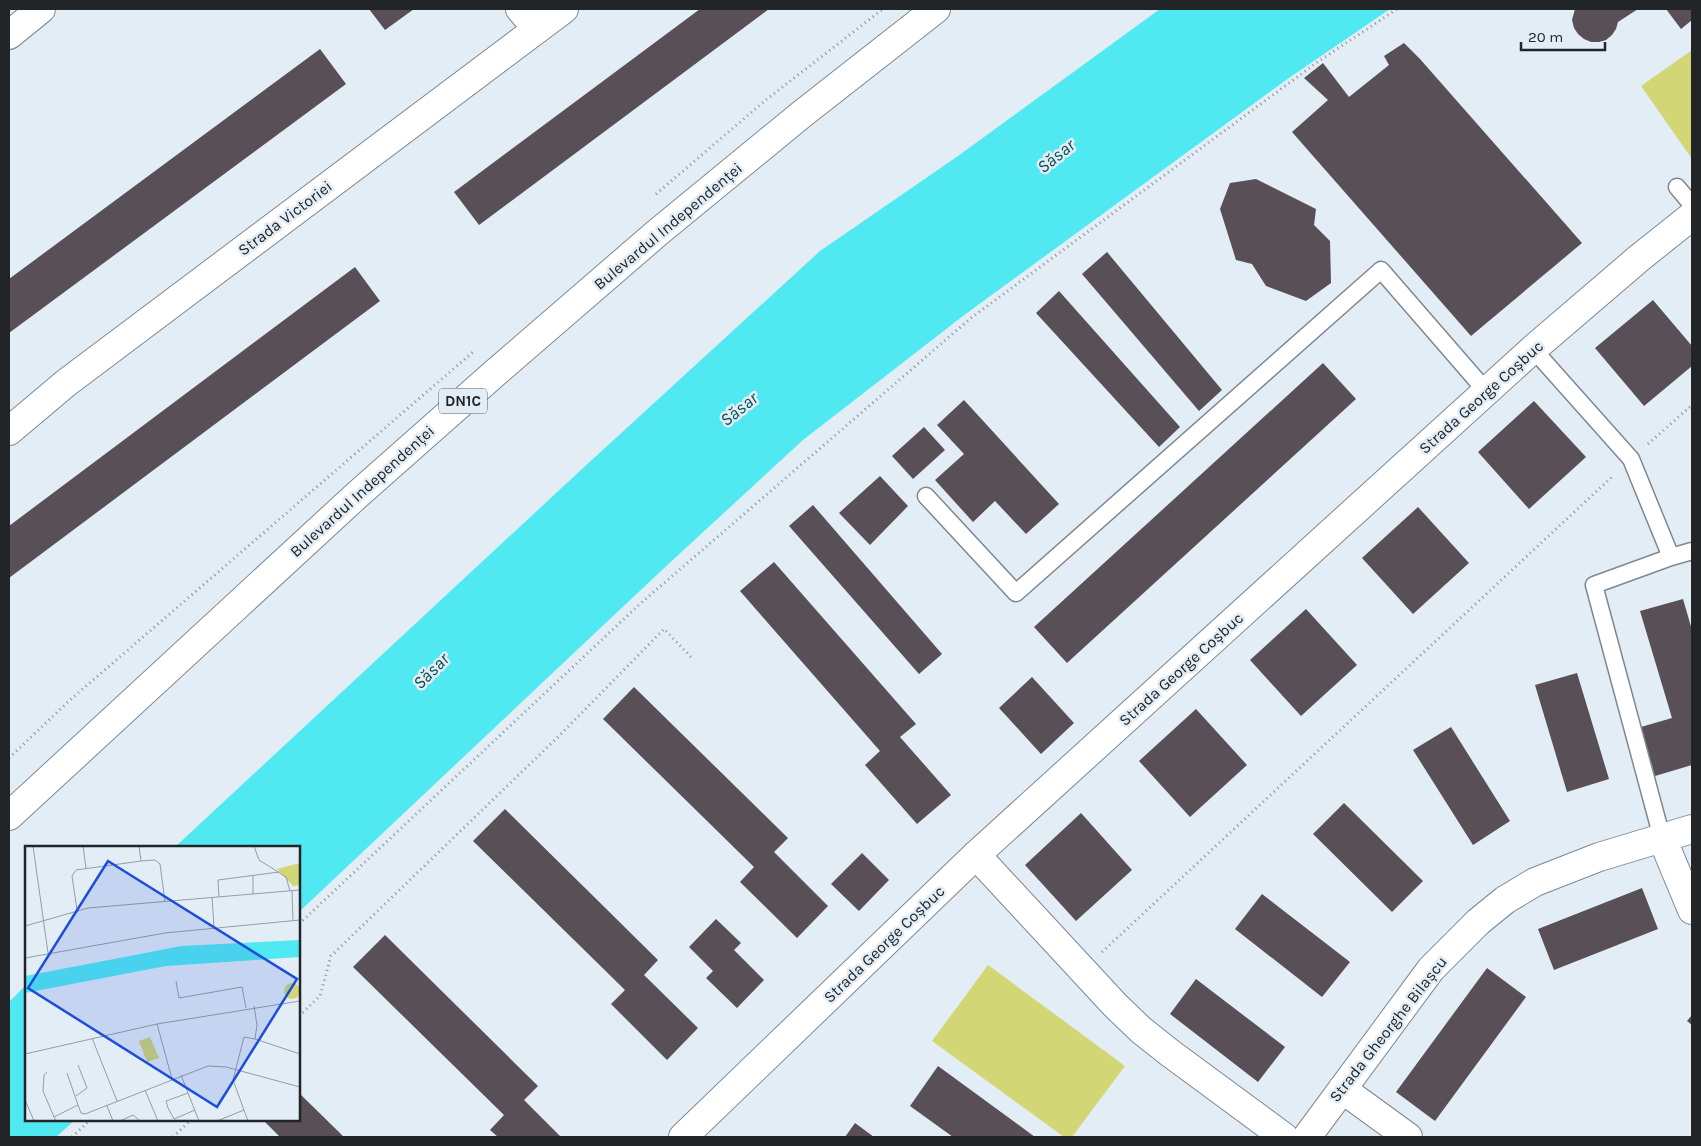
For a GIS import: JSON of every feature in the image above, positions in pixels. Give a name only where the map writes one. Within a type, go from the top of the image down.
[{"type":"street","points":[[9,35],[41,9]]},
{"type":"street","name":"Strada Victoriei","points":[[9,430],[66,383],[529,19],[564,9]]},
{"type":"street","name":"Bulevardul Independenței","points":[[9,816],[357,495],[495,373],[764,145],[936,9]]},
{"type":"street","name":"Strada George Coșbuc","points":[[684,1137],[976,855],[1533,349],[1638,259],[1692,216]]},
{"type":"street","name":"Strada Gheorghe Bilașcu","points":[[1307,1137],[1431,969],[1478,922],[1505,900],[1535,882],[1599,857],[1692,829]]},
{"type":"street","points":[[1662,838],[1692,910]]},
{"type":"street","points":[[976,855],[1114,1005],[1141,1030],[1284,1137]]},
{"type":"street","points":[[1342,1089],[1408,1137]]},
{"type":"lane","points":[[1677,187],[1692,205]]},
{"type":"lane","points":[[926,496],[1016,593],[1381,270],[1486,391]]},
{"type":"lane","points":[[1533,349],[1631,459],[1671,557]]},
{"type":"lane","points":[[1662,838],[1594,585],[1692,551]]},
{"type":"path","points":[[300,923],[641,603],[971,318],[1319,60],[1397,9]]},
{"type":"path","points":[[1083,970],[1631,459],[1692,405]]},
{"type":"path","points":[[300,1015],[320,996],[331,956],[545,750],[664,629],[692,658]]},
{"type":"path","points":[[72,1137],[89,1121]]},
{"type":"path","points":[[173,1137],[190,1121]]},
{"type":"green space","points":[[1692,50],[1692,159],[1641,86]]},
{"type":"green space","points":[[988,965],[1125,1066],[1072,1137],[1064,1137],[932,1041]]},
{"type":"water","name":"Săsar","points":[[1160,9],[1390,9],[1286,80],[963,316],[803,440],[300,911],[300,846],[176,846],[820,251],[958,156]]},
{"type":"water","points":[[25,986],[25,1121],[74,1121],[56,1137],[9,1137],[9,1002]]},
{"type":"building","points":[[369,9],[414,9],[385,30]]},
{"type":"building","points":[[700,9],[769,9],[479,225],[454,192]]},
{"type":"building","points":[[1575,9],[1638,9],[1618,22],[1612,35],[1606,40],[1591,42],[1584,39],[1574,28],[1572,20]]},
{"type":"building","points":[[1666,9],[1692,9],[1692,20],[1681,29]]},
{"type":"building","points":[[1404,43],[1582,243],[1471,336],[1292,132],[1328,100],[1304,78],[1323,63],[1349,97],[1389,65],[1384,56]]},
{"type":"building","points":[[320,49],[346,84],[9,333],[9,279]]},
{"type":"building","points":[[1256,179],[1316,209],[1314,225],[1330,241],[1331,283],[1306,301],[1266,286],[1252,264],[1236,260],[1220,209],[1230,183]]},
{"type":"building","points":[[1107,252],[1222,390],[1199,411],[1082,274]]},
{"type":"building","points":[[355,267],[380,301],[9,578],[9,526]]},
{"type":"building","points":[[1059,291],[1180,427],[1159,447],[1036,313]]},
{"type":"building","points":[[1653,300],[1692,346],[1692,366],[1644,406],[1595,348]]},
{"type":"building","points":[[1323,363],[1356,399],[1067,663],[1034,627]]},
{"type":"building","points":[[964,400],[1059,504],[1026,534],[995,501],[973,522],[935,480],[964,454],[937,425]]},
{"type":"building","points":[[1534,401],[1586,457],[1529,509],[1478,452]]},
{"type":"building","points":[[924,427],[945,450],[913,479],[892,456]]},
{"type":"building","points":[[880,476],[908,506],[870,545],[839,513]]},
{"type":"building","points":[[813,505],[942,654],[919,674],[789,526]]},
{"type":"building","points":[[1418,507],[1469,563],[1413,614],[1362,558]]},
{"type":"building","points":[[774,562],[916,724],[900,737],[951,795],[917,824],[865,765],[880,751],[740,591]]},
{"type":"building","points":[[1683,599],[1692,630],[1692,765],[1655,776],[1641,727],[1672,718],[1640,611]]},
{"type":"building","points":[[1306,609],[1357,665],[1301,716],[1250,660]]},
{"type":"building","points":[[1577,673],[1609,779],[1567,792],[1535,685]]},
{"type":"building","points":[[1032,677],[1074,723],[1041,754],[999,708]]},
{"type":"building","points":[[634,687],[788,838],[774,852],[828,906],[797,938],[740,882],[754,867],[603,719]]},
{"type":"building","points":[[1196,709],[1247,765],[1190,817],[1139,761]]},
{"type":"building","points":[[1451,727],[1510,821],[1473,845],[1413,750]]},
{"type":"building","points":[[1344,803],[1423,881],[1392,912],[1313,834]]},
{"type":"building","points":[[505,809],[658,960],[644,975],[698,1028],[667,1060],[611,1004],[625,990],[473,841]]},
{"type":"building","points":[[1081,813],[1132,870],[1076,921],[1025,865]]},
{"type":"building","points":[[862,853],[889,880],[859,911],[831,884]]},
{"type":"building","points":[[1642,888],[1658,929],[1554,970],[1538,929]]},
{"type":"building","points":[[1262,894],[1350,962],[1322,997],[1235,929]]},
{"type":"building","points":[[716,919],[741,943],[734,950],[764,980],[737,1008],[706,978],[713,971],[689,947]]},
{"type":"building","points":[[385,935],[538,1086],[524,1100],[561,1137],[498,1137],[490,1130],[504,1115],[353,967]]},
{"type":"building","points":[[1487,968],[1526,997],[1435,1121],[1396,1092]]},
{"type":"building","points":[[1196,979],[1285,1047],[1258,1082],[1170,1014]]},
{"type":"building","points":[[1692,1015],[1692,1025],[1687,1021]]},
{"type":"building","points":[[938,1066],[1035,1137],[953,1137],[910,1106]]},
{"type":"building","points":[[300,1094],[344,1137],[280,1137],[264,1121],[300,1121]]},
{"type":"building","points":[[855,1123],[874,1137],[845,1137]]}]
